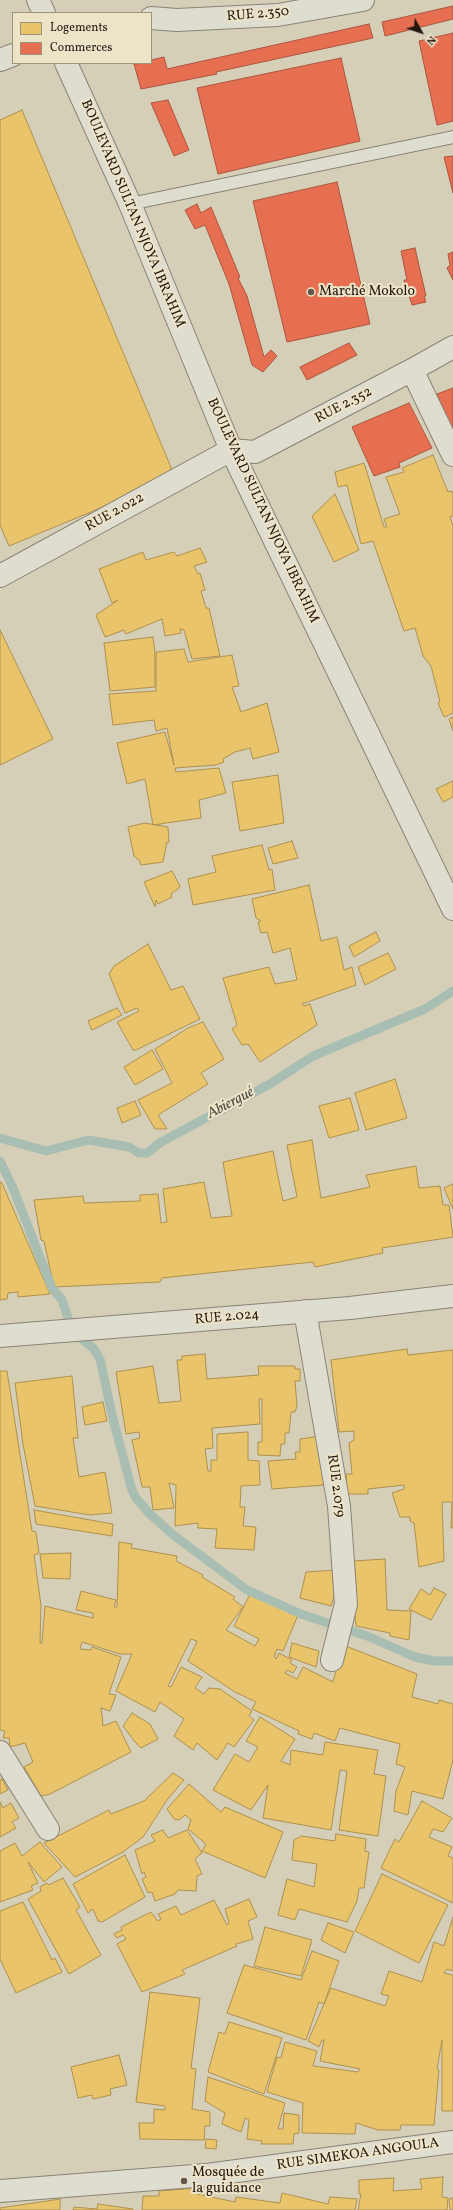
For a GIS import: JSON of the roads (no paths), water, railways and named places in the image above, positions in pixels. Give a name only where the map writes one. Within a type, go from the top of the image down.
[{"type":"street","points":[[38,0],[44,12]]},
{"type":"street","name":"RUE 2.350","points":[[152,18],[177,20],[278,15],[363,0]]},
{"type":"street","points":[[0,60],[12,55]]},
{"type":"street","name":"BOULEVARD SULTAN NJOYA IBRAHIM","points":[[66,64],[130,204],[231,450],[453,909]]},
{"type":"street","name":"RUE 2.352","points":[[231,450],[255,452],[412,370],[453,346]]},
{"type":"street","points":[[412,370],[453,455]]},
{"type":"street","name":"RUE 2.022","points":[[0,576],[231,450]]},
{"type":"street","name":"RUE 2.024","points":[[0,1336],[305,1311],[453,1296]]},
{"type":"street","name":"RUE 2.079","points":[[305,1311],[339,1506],[346,1604],[332,1660]]},
{"type":"street","points":[[0,1752],[48,1829]]},
{"type":"street","name":"RUE SIMEKOA ANGOULA","points":[[0,2191],[207,2175],[453,2142]]},
{"type":"lane","points":[[130,204],[453,137]]},
{"type":"waterway","name":"Abiergué","points":[[0,1138],[46,1151],[88,1140],[129,1147],[139,1153],[147,1153],[161,1142],[270,1084],[313,1056],[425,1009],[453,991]]},
{"type":"waterway","points":[[0,1161],[13,1188],[52,1288],[62,1300],[72,1330],[94,1349],[100,1359],[113,1419],[132,1490],[136,1498],[149,1513],[172,1534],[247,1590],[301,1614],[367,1636],[415,1657],[434,1661],[453,1661]]},
{"type":"place","name":"Marché Mokolo","points":[[311,292]]},
{"type":"place","name":"Mosquée de la guidance","points":[[184,2181]]}]
